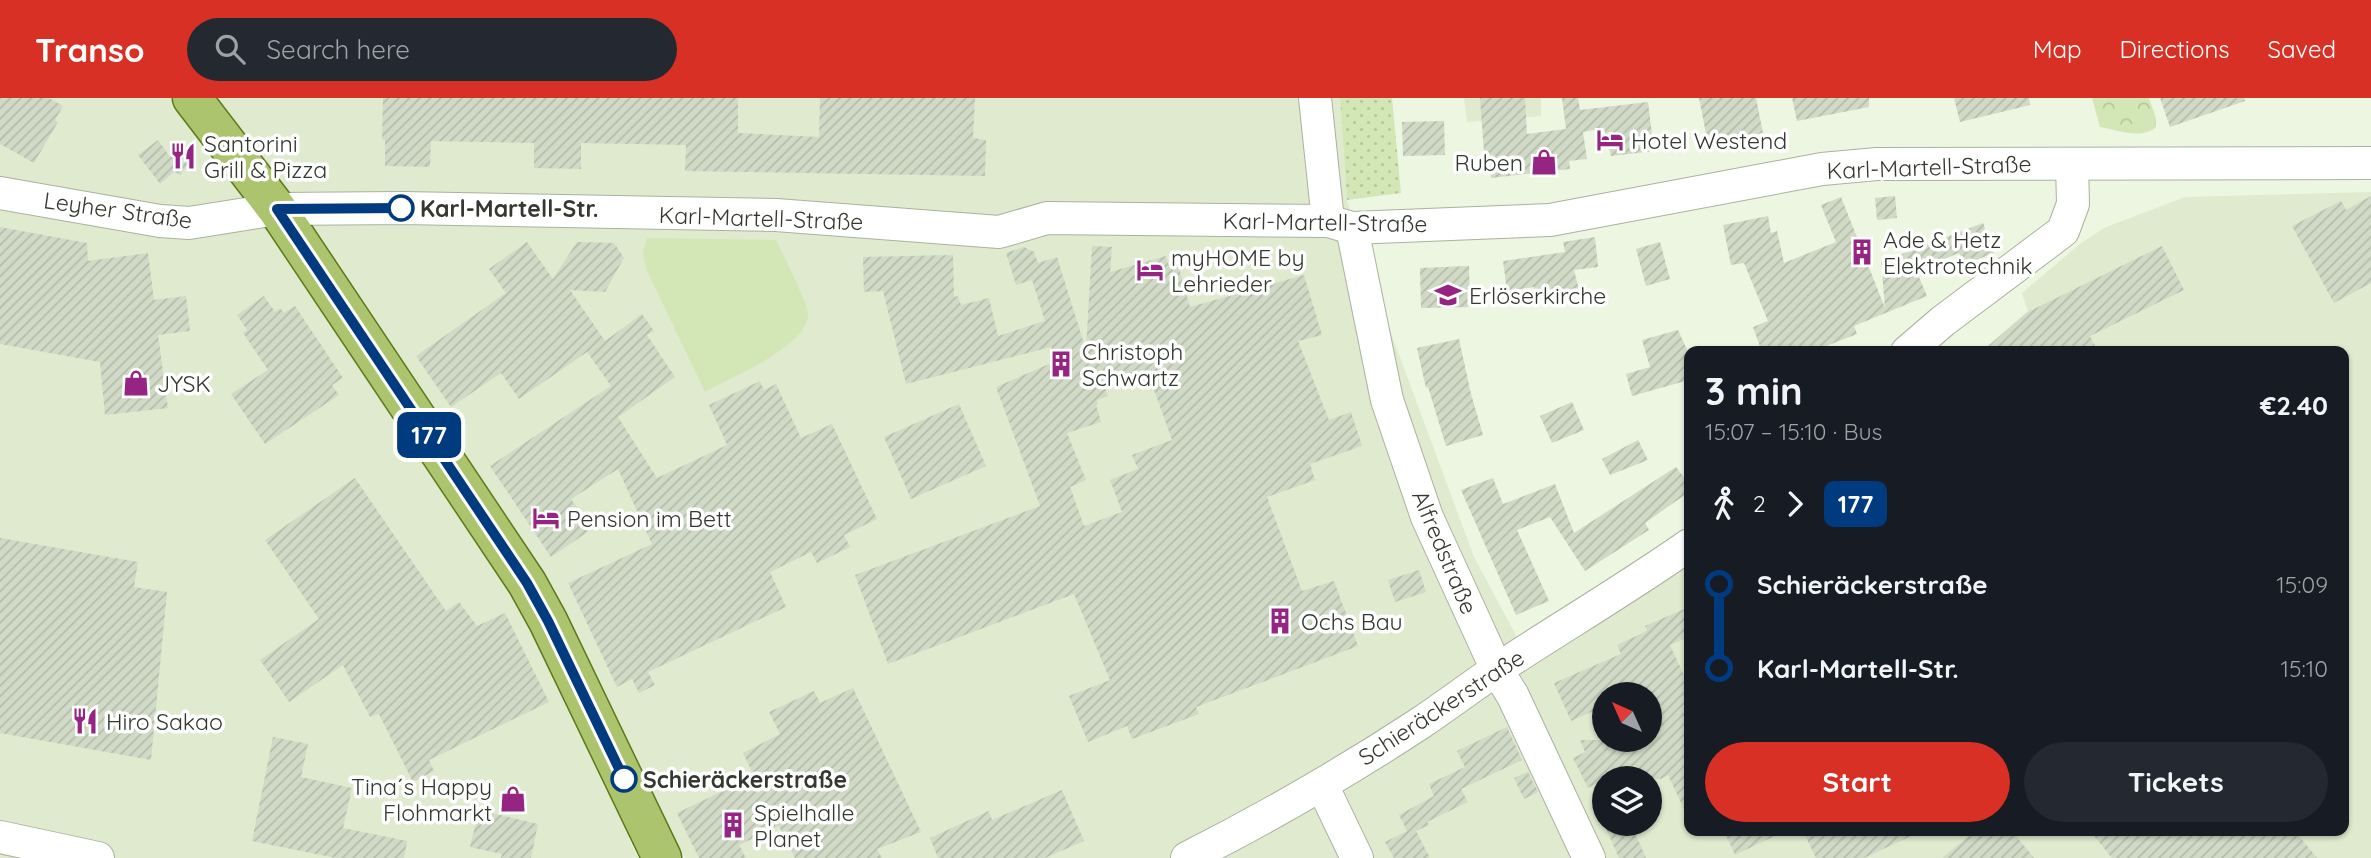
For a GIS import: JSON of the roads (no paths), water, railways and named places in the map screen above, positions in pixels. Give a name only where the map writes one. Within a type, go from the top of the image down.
[{"type":"main road","points":[[192,98],[277,209],[533,592],[662,858]]},
{"type":"street","name":"Alfredstraße","points":[[1315,98],[1340,224],[1387,400],[1427,517],[1497,670],[1513,696],[1589,858]]},
{"type":"street","name":"Karl-Martell-Straße","points":[[277,209],[404,208],[776,215],[999,232],[1047,218],[1340,224],[1550,220],[1822,169],[1877,164],[2371,163]]},
{"type":"street","points":[[1914,346],[2063,231],[2073,204],[2071,164]]},
{"type":"street","name":"Leyher Straße","points":[[0,193],[188,223],[277,209]]},
{"type":"street","name":"Schieräckerstraße","points":[[1186,858],[1239,832],[1322,785],[1684,549]]},
{"type":"street","points":[[1322,785],[1357,858]]},
{"type":"street","points":[[0,837],[98,858]]},
{"type":"place","name":"Hotel Westend","points":[[1610,140]]},
{"type":"place","name":"Santorini Grill & Pizza","points":[[183,156]]},
{"type":"place","name":"Ruben","points":[[1544,162]]},
{"type":"place","name":"Karl-Martell-Str.","points":[[401,208]]},
{"type":"place","name":"Ade & Hetz Elektrotechnik","points":[[1862,252]]},
{"type":"place","name":"myHOME by Lehrieder","points":[[1150,270]]},
{"type":"place","name":"Erlöserkirche","points":[[1448,295]]},
{"type":"place","name":"Christoph Schwartz","points":[[1061,364]]},
{"type":"place","name":"JYSK","points":[[136,383]]},
{"type":"place","name":"Pension im Bett","points":[[546,518]]},
{"type":"place","name":"Ochs Bau","points":[[1280,621]]},
{"type":"place","name":"Hiro Sakao","points":[[85,721]]},
{"type":"place","name":"Schieräckerstraße","points":[[624,779]]},
{"type":"place","name":"Tina´s Happy Flohmarkt","points":[[513,799]]},
{"type":"place","name":"Spielhalle Planet","points":[[733,825]]}]
